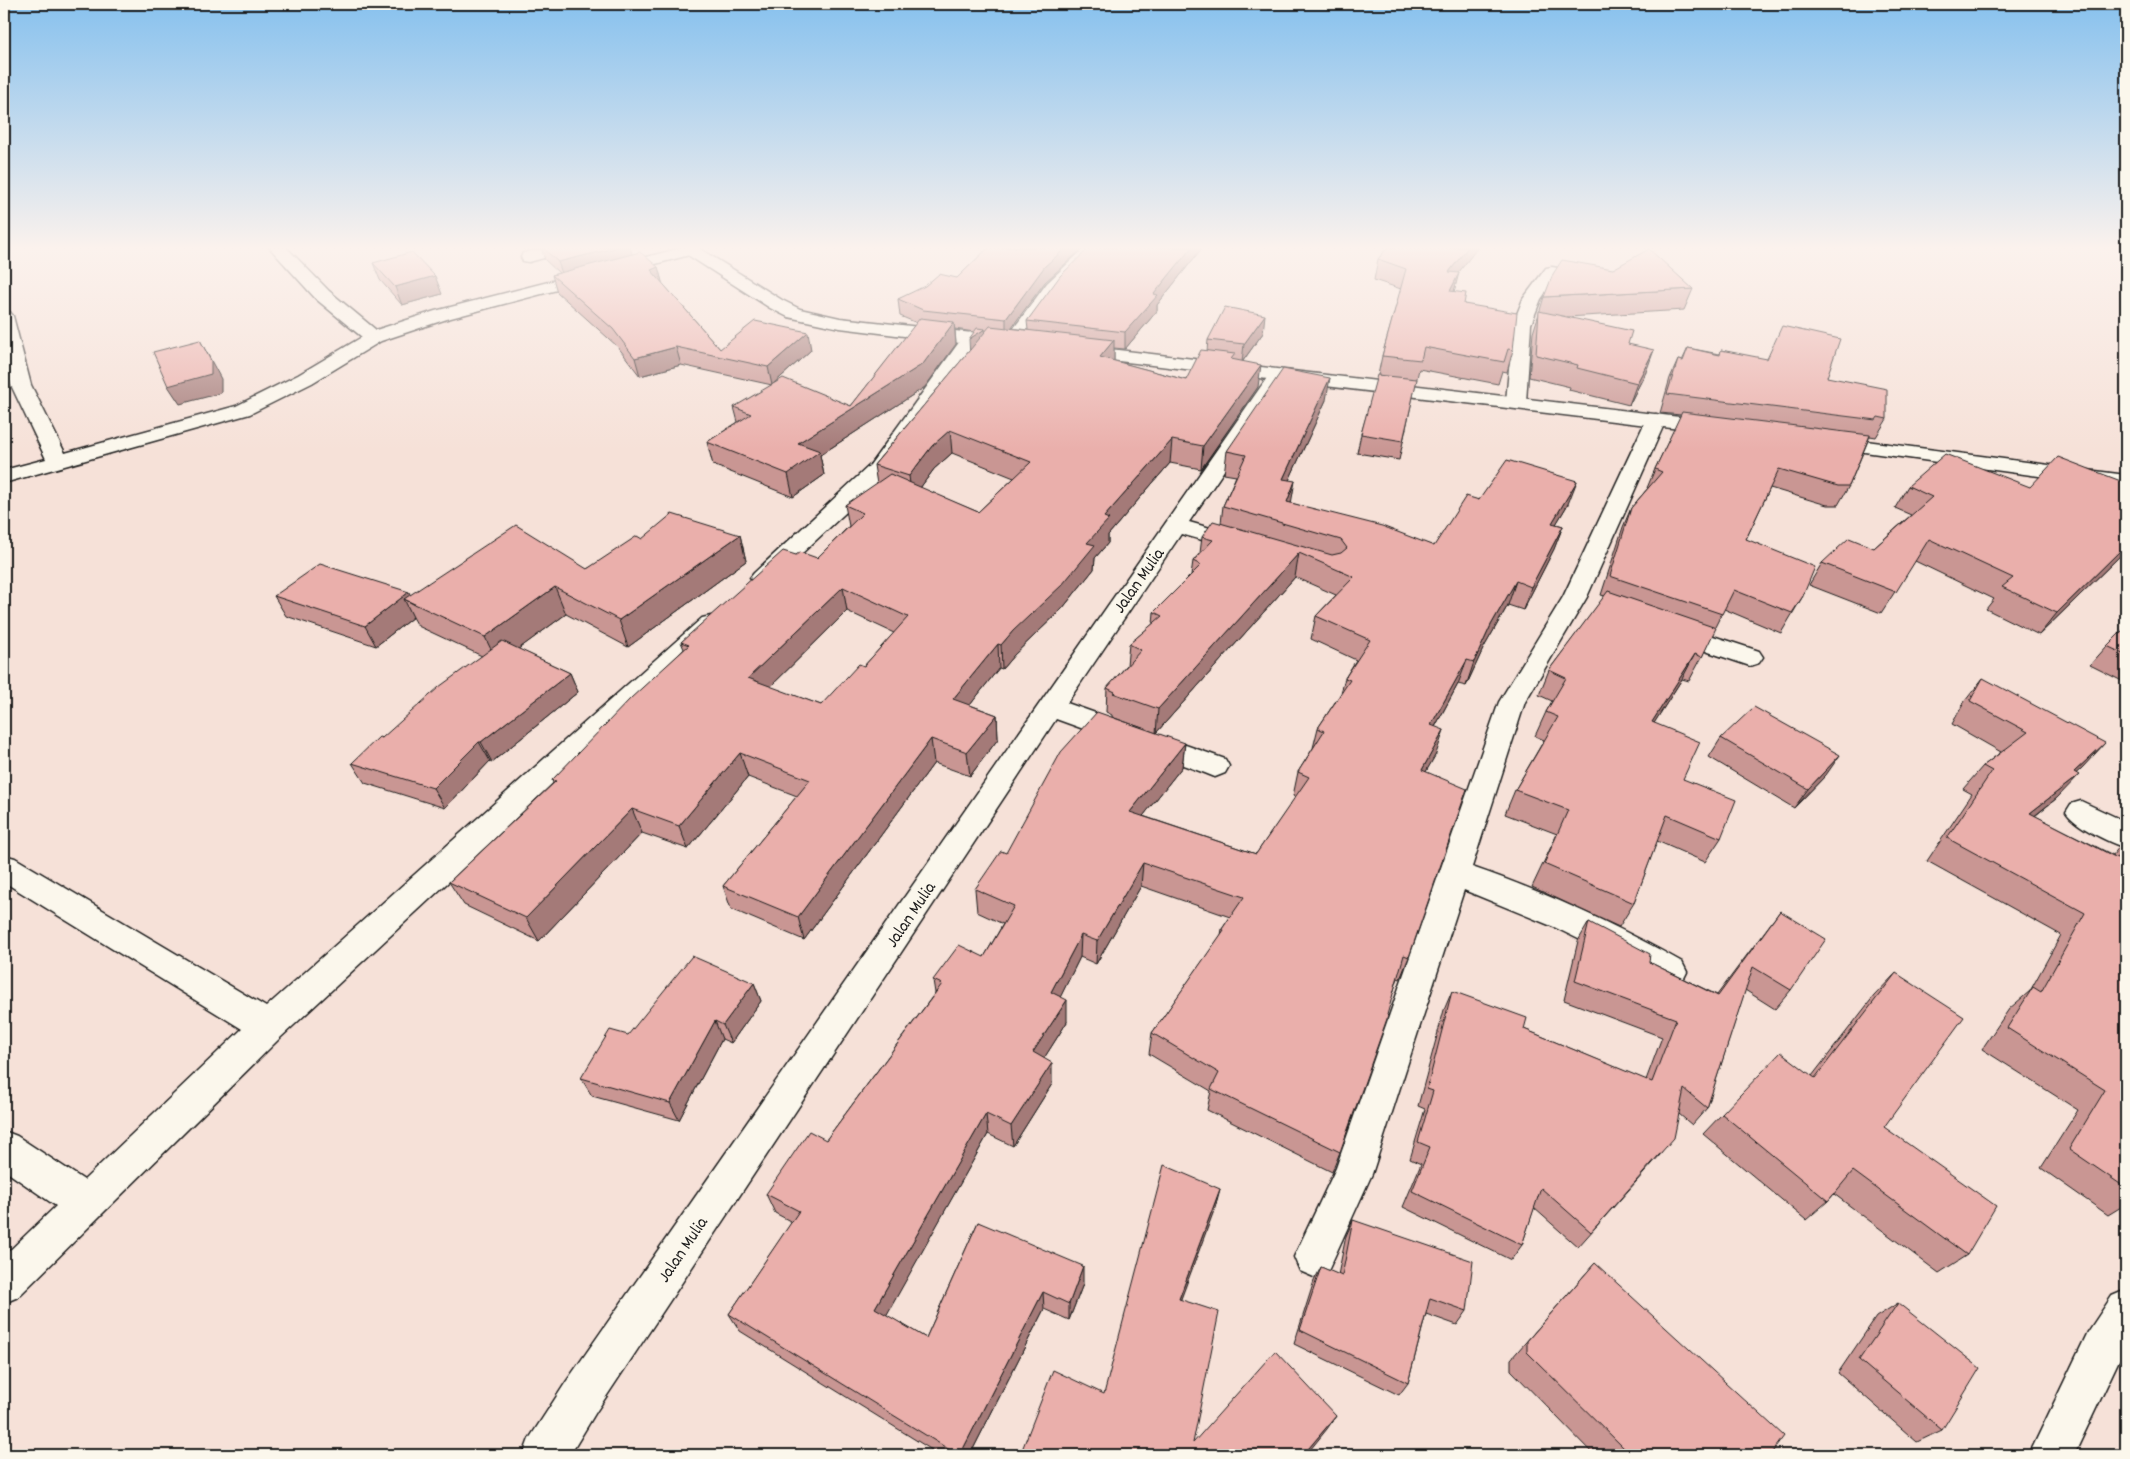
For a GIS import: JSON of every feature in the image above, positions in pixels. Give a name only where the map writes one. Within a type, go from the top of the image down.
[{"type":"street","points":[[344,315],[374,337]]},
{"type":"street","points":[[4,478],[58,461],[244,410],[305,379],[374,337],[441,315]]},
{"type":"street","points":[[804,315],[840,323],[1032,346]]},
{"type":"street","points":[[1012,343],[1032,315]]},
{"type":"street","points":[[1516,402],[1522,324],[1526,315]]},
{"type":"street","points":[[4,316],[21,385],[58,461]]},
{"type":"street","points":[[4,1283],[268,1027],[737,601],[878,470],[889,458],[972,338]]},
{"type":"street","points":[[1061,349],[1278,376],[1516,402],[1736,430]]},
{"type":"street","name":"Jalan Mulia","points":[[545,1455],[581,1397],[1278,376]]},
{"type":"street","points":[[1314,1257],[1354,1174],[1512,702],[1584,600],[1656,420]]},
{"type":"street","points":[[1805,439],[2126,482]]},
{"type":"street","points":[[1176,525],[1262,550]]},
{"type":"street","points":[[1649,622],[1750,657]]},
{"type":"street","points":[[1051,706],[1215,766]]},
{"type":"street","points":[[2081,812],[2126,836]]},
{"type":"street","points":[[4,867],[268,1027]]},
{"type":"street","points":[[1455,874],[1506,891],[1622,943],[1670,972]]},
{"type":"street","points":[[4,1148],[87,1204]]},
{"type":"street","points":[[2051,1455],[2103,1347],[2126,1310]]},
{"type":"building","points":[[597,315],[690,315],[720,349],[755,321],[808,332],[768,367],[676,347],[635,358],[613,329]]},
{"type":"building","points":[[970,315],[1009,315],[1006,319]]},
{"type":"building","points":[[1031,315],[1140,315],[1125,332],[1027,321]]},
{"type":"building","points":[[1221,315],[1265,315],[1244,344],[1208,340]]},
{"type":"building","points":[[1393,315],[1517,315],[1513,350],[1508,349],[1504,362],[1424,347],[1421,360],[1382,356]]},
{"type":"building","points":[[1539,315],[1558,315],[1632,331],[1628,344],[1654,350],[1637,383],[1577,368],[1578,365],[1536,355]]},
{"type":"building","points":[[920,318],[954,322],[923,364],[798,443],[820,451],[788,474],[707,442],[751,414],[734,407],[783,378],[851,406]]},
{"type":"building","points":[[990,326],[1114,340],[1100,357],[1186,380],[1201,350],[1235,354],[1231,359],[1261,365],[1203,446],[1172,440],[1104,517],[1109,519],[1087,543],[1095,545],[1062,585],[1013,631],[1001,645],[998,644],[953,699],[997,715],[967,752],[931,739],[798,917],[723,886],[810,780],[740,753],[679,826],[632,809],[526,918],[449,882],[556,781],[552,780],[631,698],[689,645],[681,642],[783,551],[796,555],[800,552],[817,558],[863,513],[845,505],[890,474],[978,512],[1031,462],[950,430],[932,446],[909,476],[874,465]],"holes":[[[843,587],[908,617],[864,666],[859,664],[821,705],[748,678]]]},
{"type":"building","points":[[1782,326],[1840,339],[1827,377],[1887,389],[1887,419],[1878,417],[1876,420],[1667,394],[1678,360],[1683,361],[1688,348],[1720,355],[1721,350],[1767,359]]},
{"type":"building","points":[[977,328],[985,329],[969,339]]},
{"type":"building","points":[[200,340],[211,361],[211,374],[168,386],[153,352]]},
{"type":"building","points":[[1283,369],[1330,378],[1283,479],[1295,481],[1287,502],[1382,526],[1434,546],[1466,496],[1479,500],[1507,460],[1577,481],[1552,523],[1563,526],[1531,587],[1516,581],[1491,625],[1474,662],[1467,660],[1431,725],[1444,730],[1422,770],[1467,789],[1409,957],[1404,955],[1388,1016],[1340,1152],[1211,1089],[1219,1073],[1152,1033],[1224,930],[1222,929],[1244,897],[1143,863],[1097,941],[1081,935],[1051,992],[1067,1000],[1033,1052],[1052,1063],[1011,1126],[986,1114],[875,1308],[926,1338],[978,1222],[1083,1266],[1069,1304],[1043,1292],[960,1455],[958,1455],[729,1314],[799,1211],[766,1194],[809,1131],[826,1140],[942,984],[933,980],[959,945],[984,957],[1014,906],[975,889],[1001,851],[1006,853],[1061,752],[1097,712],[1185,743],[1130,812],[1256,854],[1309,777],[1298,772],[1324,731],[1318,728],[1350,680],[1345,678],[1370,640],[1316,616],[1354,577],[1299,553],[1158,709],[1113,693],[1115,692],[1107,688],[1141,650],[1129,644],[1162,616],[1154,612],[1201,565],[1193,561],[1213,540],[1202,537],[1213,521],[1332,555],[1341,553],[1347,548],[1341,540],[1223,506],[1246,455],[1227,451]]},
{"type":"building","points":[[1377,375],[1417,379],[1403,441],[1361,434]]},
{"type":"building","points":[[1682,412],[1870,435],[1849,486],[1838,486],[1779,469],[1746,539],[1815,567],[1803,596],[1792,613],[1734,590],[1722,614],[1610,576],[1631,508],[1662,472],[1655,469]]},
{"type":"building","points":[[1945,454],[2030,487],[2058,457],[2126,483],[2126,545],[2057,613],[2002,587],[2013,578],[1929,539],[1896,592],[1822,563],[1849,538],[1874,548],[1932,497],[1908,486]]},
{"type":"building","points":[[672,514],[740,535],[619,620],[555,587],[485,637],[404,599],[516,525],[587,569],[637,536],[642,539]]},
{"type":"building","points":[[320,564],[409,592],[365,626],[274,596]]},
{"type":"building","points":[[1608,591],[1716,628],[1702,657],[1695,654],[1652,722],[1700,742],[1683,779],[1736,800],[1721,838],[1667,815],[1634,903],[1544,864],[1568,810],[1515,790],[1558,717],[1546,712],[1566,678],[1549,670]]},
{"type":"building","points":[[2126,627],[2126,655],[2107,646]]},
{"type":"building","points":[[502,641],[570,673],[479,742],[433,788],[352,763],[379,737],[382,738],[439,687]]},
{"type":"building","points":[[1983,678],[2105,743],[2074,772],[2079,775],[2030,813],[2117,858],[2126,846],[2126,1188],[2069,1149],[2105,1090],[2007,1028],[2033,987],[2041,992],[2085,913],[1947,838],[1992,771],[1983,766],[2028,732],[1970,701]]},
{"type":"building","points":[[1754,707],[1840,755],[1808,789],[1721,738]]},
{"type":"building","points":[[1780,911],[1826,939],[1791,990],[1753,967],[1707,1108],[1684,1089],[1674,1138],[1591,1232],[1541,1188],[1522,1245],[1412,1191],[1430,1147],[1418,1142],[1433,1091],[1427,1089],[1452,991],[1527,1018],[1524,1029],[1652,1082],[1676,1019],[1575,981],[1589,922],[1650,954],[1649,962],[1718,996]]},
{"type":"building","points":[[692,956],[754,983],[723,1025],[715,1021],[670,1103],[581,1078],[610,1030],[628,1035]]},
{"type":"building","points":[[1896,973],[1964,1017],[1884,1127],[1996,1206],[1967,1255],[1853,1171],[1828,1201],[1722,1114],[1781,1052],[1815,1078]]},
{"type":"building","points":[[1164,1165],[1220,1189],[1179,1299],[1219,1312],[1193,1443],[1275,1351],[1336,1416],[1303,1455],[1020,1455],[1053,1370],[1104,1394]]},
{"type":"building","points":[[1353,1220],[1473,1261],[1467,1311],[1430,1298],[1408,1383],[1300,1330],[1321,1267],[1342,1276]]},
{"type":"building","points":[[1595,1263],[1784,1436],[1770,1455],[1631,1455],[1527,1352],[1527,1341]]},
{"type":"building","points":[[1898,1303],[1980,1368],[1942,1430],[1859,1360]]}]
